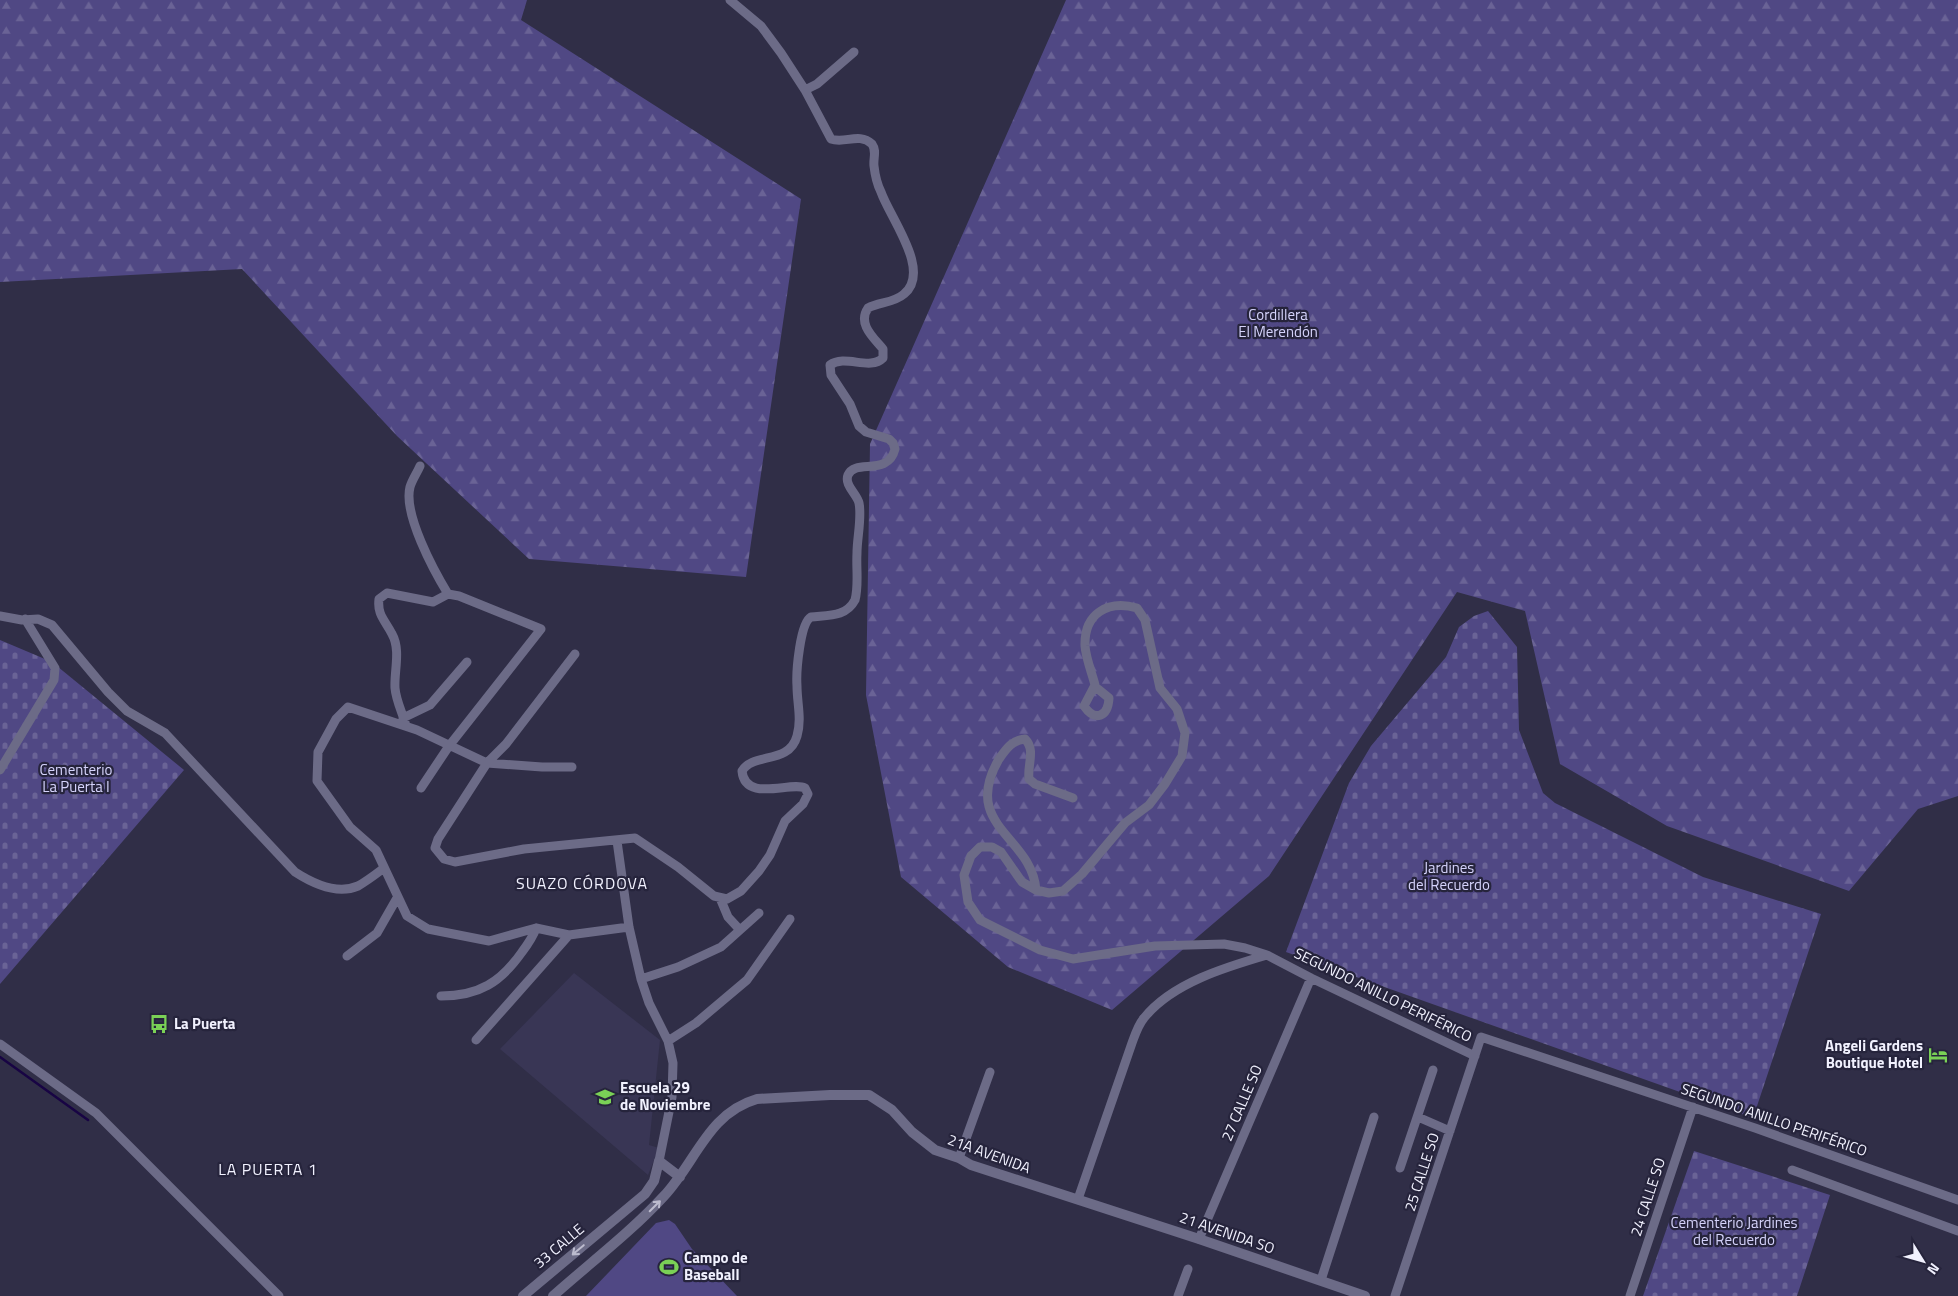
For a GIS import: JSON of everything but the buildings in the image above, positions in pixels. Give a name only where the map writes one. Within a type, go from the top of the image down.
[{"type":"street","points":[[720,898],[734,896],[759,871],[770,854],[785,821],[807,798],[807,792],[800,786],[771,790],[758,788],[746,781],[742,771],[748,764],[782,754],[789,749],[797,736],[800,712],[797,686],[804,623],[811,617],[846,611],[852,606],[857,593],[859,504],[848,482],[848,476],[850,472],[859,467],[883,464],[892,458],[896,450],[889,439],[866,432],[859,426],[846,397],[828,370],[830,365],[836,360],[875,362],[883,358],[884,349],[866,328],[864,316],[868,308],[895,300],[908,290],[914,275],[912,260],[902,235],[889,213],[880,192],[875,174],[875,153],[872,144],[863,138],[839,141],[831,139],[805,90],[761,26],[730,0]]},
{"type":"street","points":[[805,90],[817,84],[854,52]]},
{"type":"street","points":[[420,466],[410,488],[412,516],[419,536],[448,594]]},
{"type":"street","points":[[405,722],[396,690],[396,645],[392,634],[382,621],[377,609],[379,599],[387,593],[433,602],[448,594],[478,602],[541,629],[449,746],[421,788]]},
{"type":"street","points":[[1074,798],[1035,784],[1029,779],[1031,751],[1030,744],[1025,739],[1018,740],[1006,748],[994,768],[988,787],[988,807],[996,824],[1031,868],[1035,877],[1036,890],[1050,893],[1063,891],[1125,823],[1149,805],[1182,756],[1186,733],[1177,709],[1160,688],[1145,620],[1137,608],[1123,604],[1108,607],[1096,613],[1088,625],[1085,646],[1095,685],[1094,690]]},
{"type":"street","points":[[0,616],[26,620],[38,619],[52,625],[108,692],[127,711],[165,734],[295,872],[311,882],[329,888],[357,886],[384,868]]},
{"type":"street","points":[[0,770],[54,680],[55,668],[26,620]]},
{"type":"street","points":[[575,654],[506,744],[487,763],[438,839],[435,848],[444,859],[455,862],[524,849],[617,841],[630,838],[644,842],[720,898],[728,917],[740,930]]},
{"type":"street","points":[[405,722],[430,705],[467,662]]},
{"type":"street","points":[[572,766],[542,767],[487,763],[449,746],[405,722],[348,707],[336,719],[318,752],[317,781],[350,827],[376,850],[407,916],[428,929],[489,941],[536,928],[569,935],[629,927]]},
{"type":"street","points":[[553,1296],[666,1195],[680,1176],[659,1161],[672,1098],[673,1063],[668,1040],[655,1018],[641,979],[629,927],[617,841]]},
{"type":"street","name":"SEGUNDO ANILLO PERIFÉRICO","points":[[1036,890],[1022,882],[1001,852],[992,847],[980,847],[972,856],[964,875],[968,902],[980,920],[1040,950],[1073,959],[1155,946],[1224,944],[1245,948],[1267,955],[1310,978],[1475,1056],[1481,1037],[1693,1107],[1958,1200]]},
{"type":"street","points":[[347,956],[377,933],[397,898]]},
{"type":"street","points":[[641,979],[678,967],[708,954],[726,943],[759,913]]},
{"type":"street","points":[[668,1040],[696,1023],[747,980],[790,919]]},
{"type":"street","points":[[441,996],[457,996],[476,991],[501,978],[512,967],[534,935],[536,928]]},
{"type":"street","points":[[476,1040],[569,935]]},
{"type":"street","points":[[1078,1199],[1142,1019],[1165,1000],[1201,978],[1267,955]]},
{"type":"street","name":"27 CALLE SO","points":[[1199,1239],[1310,978]]},
{"type":"street","points":[[0,1044],[96,1113],[279,1296]]},
{"type":"street","name":"25 CALLE SO","points":[[1395,1296],[1475,1056]]},
{"type":"street","points":[[1400,1168],[1422,1119],[1433,1070]]},
{"type":"street","points":[[959,1158],[990,1072]]},
{"type":"street","name":"21A AVENIDA","points":[[680,1176],[711,1129],[724,1115],[741,1104],[757,1099],[868,1095],[892,1110],[912,1132],[935,1150],[959,1158],[971,1165],[1078,1199]]},
{"type":"street","name":"24 CALLE SO","points":[[1630,1296],[1693,1107]]},
{"type":"street","points":[[1321,1280],[1374,1117]]},
{"type":"street","points":[[1422,1119],[1430,1118],[1451,1128]]},
{"type":"street","name":"33 CALLE","points":[[523,1296],[644,1194],[654,1181],[659,1161]]},
{"type":"street","points":[[1792,1170],[1958,1231]]},
{"type":"street","name":"21 AVENIDA SO","points":[[1078,1199],[1365,1296]]},
{"type":"street","points":[[616,1219],[626,1232]]},
{"type":"street","points":[[1178,1296],[1188,1268]]},
{"type":"shaded area","name":"Escuela 29 de Noviembre","points":[[574,973],[660,1040],[649,1145],[659,1148],[648,1175],[500,1049]]},
{"type":"green space","points":[[0,0],[527,0],[521,20],[801,199],[746,577],[529,559],[397,436],[242,269],[0,282]]},
{"type":"green space","name":"Cordillera El Merendón","points":[[1066,0],[1958,0],[1958,796],[1918,809],[1849,891],[1667,826],[1560,764],[1525,611],[1457,592],[1269,876],[1112,1010],[1008,967],[901,877],[866,695],[870,444]]},
{"type":"green space","name":"Jardines del Recuerdo","points":[[1488,611],[1517,647],[1519,730],[1543,793],[1555,803],[1703,877],[1821,914],[1753,1118],[1286,952],[1349,783],[1371,746],[1446,657],[1459,627],[1474,616]]},
{"type":"green space","name":"Cementerio La Puerta I","points":[[0,640],[52,662],[184,770],[0,984]]},
{"type":"green space","name":"Cementerio Jardines del Recuerdo","points":[[1694,1151],[1830,1195],[1797,1296],[1643,1296]]},
{"type":"green space","points":[[669,1220],[675,1224],[692,1249],[737,1296],[586,1296],[656,1223]]},
{"type":"waterway","points":[[0,1057],[88,1120]]},
{"type":"place","name":"La Puerta","points":[[159,1024]]},
{"type":"place","name":"Angeli Gardens Boutique Hotel","points":[[1938,1055]]},
{"type":"place","name":"Escuela 29 de Noviembre","points":[[605,1097]]},
{"type":"place","name":"Campo de Baseball","points":[[669,1267]]},
{"type":"district","name":"SUAZO CÓRDOVA","points":[[582,883]]},
{"type":"district","name":"LA PUERTA 1","points":[[268,1169]]}]
